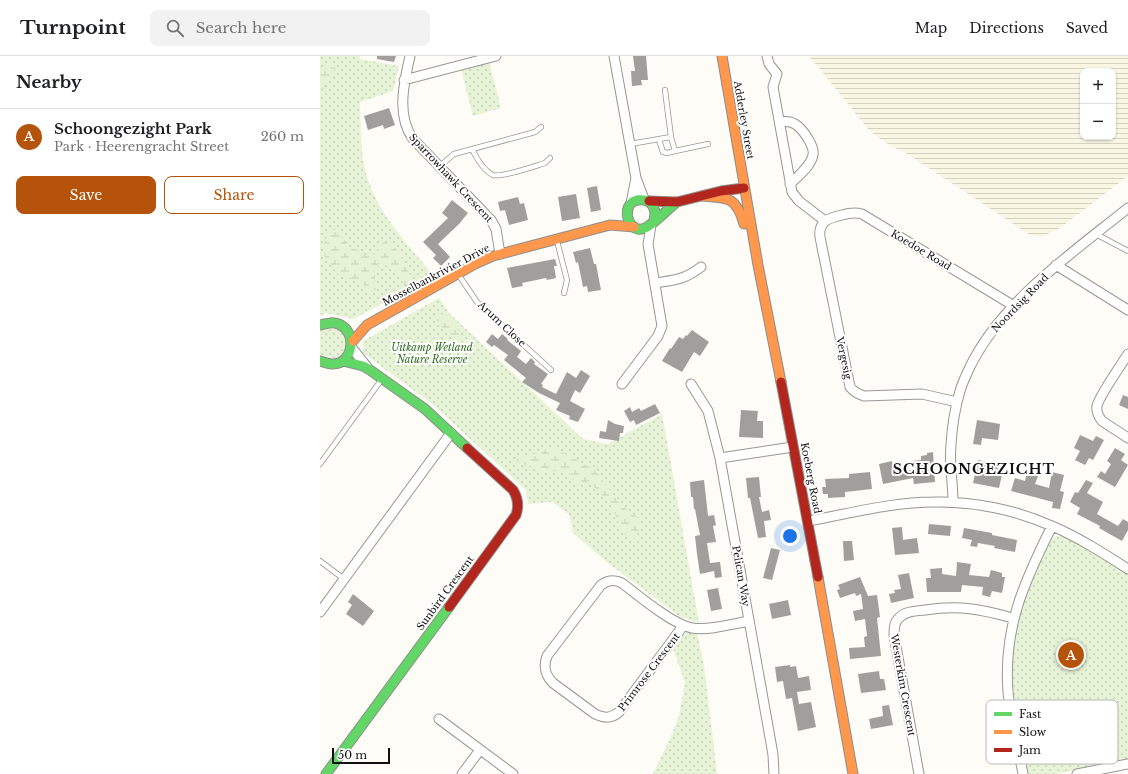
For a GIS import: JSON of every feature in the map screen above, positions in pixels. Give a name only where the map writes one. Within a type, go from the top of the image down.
[{"type":"street","name":"Sparrowhawk Crescent","points":[[410,56],[402,94],[405,120],[409,132],[413,139],[491,220],[496,229],[500,254]]},
{"type":"street","points":[[404,80],[496,56]]},
{"type":"street","points":[[614,56],[636,178],[647,200],[655,210],[648,244],[662,320],[661,330],[658,336],[622,384]]},
{"type":"street","name":"Adderley Street","points":[[722,56],[744,188]]},
{"type":"street","points":[[767,56],[769,64],[777,74],[773,87],[792,192],[796,198],[825,221]]},
{"type":"street","points":[[780,122],[790,122],[796,125],[812,144],[814,149],[813,157],[807,167],[790,184]]},
{"type":"street","points":[[636,178],[627,220],[637,228],[648,244]]},
{"type":"street","name":"Mosselbankrivier Drive","points":[[610,225],[638,199],[677,202],[721,191],[744,188]]},
{"type":"street","name":"Koeberg Road","points":[[744,188],[808,521],[852,774]]},
{"type":"street","points":[[702,196],[723,197],[737,204],[741,212],[751,258],[753,262],[758,265]]},
{"type":"street","name":"Mosselbankrivier Drive","points":[[320,325],[329,322],[338,323],[346,328],[357,328],[367,325],[484,260],[500,254],[610,225],[645,228],[677,202]]},
{"type":"street","name":"Noordsig Road","points":[[954,502],[950,446],[960,389],[975,357],[993,329],[1056,265],[1128,208]]},
{"type":"street","name":"Koedoe Road","points":[[825,221],[832,217],[853,213],[862,214],[1014,306]]},
{"type":"street","name":"Vergesig","points":[[825,221],[820,228],[820,237],[850,387],[853,391],[864,396],[922,394],[957,402]]},
{"type":"street","points":[[1056,265],[1128,310]]},
{"type":"street","points":[[655,283],[689,276],[701,267]]},
{"type":"street","name":"Mosselbankrivier Drive","points":[[343,361],[350,354],[352,344],[367,325]]},
{"type":"street","points":[[346,328],[350,334],[352,344]]},
{"type":"street","name":"Sunbird Crescent","points":[[352,344],[370,370]]},
{"type":"street","points":[[1128,354],[1100,399],[1097,410],[1102,421],[1128,438]]},
{"type":"street","points":[[320,361],[326,364],[335,364],[343,361]]},
{"type":"street","name":"Sunbird Crescent","points":[[326,774],[518,511],[519,503],[518,498],[512,490],[425,409],[370,370],[363,366],[343,361]]},
{"type":"street","name":"Pelican Way","points":[[691,384],[708,412],[720,458],[773,755],[774,774]]},
{"type":"street","points":[[320,612],[451,434]]},
{"type":"street","points":[[720,458],[793,447]]},
{"type":"street","points":[[808,521],[875,508],[932,502],[954,502],[980,506],[1033,518],[1090,546],[1128,569]]},
{"type":"street","points":[[1009,700],[1008,658],[1013,618],[1027,577],[1052,526]]},
{"type":"street","name":"Primrose Crescent","points":[[683,626],[614,717],[601,717],[595,714],[553,683],[545,670],[547,656],[601,585],[614,580],[622,583],[683,626],[702,629],[749,621]]},
{"type":"street","name":"Westerkim Crescent","points":[[919,774],[894,635],[895,623],[898,619],[909,612],[960,607],[984,610],[1013,618]]},
{"type":"street","points":[[439,719],[512,774]]},
{"type":"street","points":[[462,774],[480,750]]},
{"type":"street","points":[[1021,764],[1023,774]]},
{"type":"street","points":[[1077,774],[1106,771],[1128,764]]},
{"type":"lane","points":[[665,90],[674,151]]},
{"type":"lane","points":[[440,166],[454,154],[535,132],[541,127]]},
{"type":"lane","points":[[630,144],[671,137]]},
{"type":"lane","points":[[659,140],[663,152],[667,153],[708,144]]},
{"type":"lane","points":[[472,149],[476,157],[490,173],[498,176],[544,163],[550,158]]},
{"type":"lane","points":[[1096,234],[1128,251]]},
{"type":"lane","points":[[556,239],[567,280],[564,293]]},
{"type":"lane","name":"Arum Close","points":[[458,274],[477,302],[551,370]]},
{"type":"lane","points":[[320,464],[382,379]]},
{"type":"lane","points":[[320,562],[344,579]]},
{"type":"shaded area","points":[[809,56],[1128,56],[1128,176],[1060,228],[1042,237],[1030,235],[909,155],[884,142],[869,130]]},
{"type":"green space","points":[[320,56],[360,56],[360,59],[399,66],[393,91],[360,102],[363,162],[370,185],[384,213],[433,275],[354,319],[326,313],[320,316]]},
{"type":"green space","points":[[489,62],[501,108],[473,116],[461,69]]},
{"type":"green space","points":[[329,63],[335,68],[329,81],[320,93],[320,68]]},
{"type":"green space","points":[[332,229],[337,231],[350,247],[372,256],[384,242],[395,248],[405,263],[412,280],[410,286],[405,286],[392,266],[381,265],[375,268],[374,274],[376,290],[371,292],[358,280],[339,275],[325,257],[324,244],[328,233]]},
{"type":"green space","name":"Uitkamp Wetland Nature Reserve","points":[[439,298],[450,314],[583,439],[608,444],[662,414],[699,623],[679,616],[608,563],[573,533],[569,514],[552,502],[528,504],[526,490],[432,404],[363,353],[363,341]]},
{"type":"green space","points":[[439,313],[452,321],[455,325],[462,340],[462,345],[448,334],[437,321],[436,314]]},
{"type":"green space","points":[[331,326],[344,332],[348,344],[338,359],[320,356],[320,331]]},
{"type":"green space","points":[[547,449],[556,449],[595,470],[618,501],[629,512],[639,518],[640,524],[636,539],[625,534],[612,507],[587,481],[579,485],[569,473],[555,471],[542,472],[531,466],[519,465],[515,457],[536,454]]},
{"type":"green space","points":[[1056,536],[1071,540],[1092,551],[1128,574],[1128,759],[1118,761],[1118,700],[1014,700],[1012,677],[1017,627],[1031,579],[1053,538]]},
{"type":"green space","points":[[690,632],[697,633],[704,665],[717,774],[653,774],[679,716],[685,683],[673,648],[682,635]]},
{"type":"green space","points":[[1025,764],[1104,764],[1056,774],[1029,774]]},
{"type":"building","points":[[377,56],[396,56],[394,62],[377,59]]},
{"type":"building","points":[[633,56],[646,56],[648,80],[641,80],[642,85],[632,86],[631,71],[635,71]]},
{"type":"building","points":[[389,108],[395,125],[384,129],[383,125],[368,130],[364,116]]},
{"type":"building","points":[[597,186],[601,210],[591,212],[587,188]]},
{"type":"building","points":[[576,194],[580,218],[562,221],[558,197]]},
{"type":"building","points":[[518,197],[520,204],[524,203],[528,220],[509,225],[505,210],[500,211],[498,202]]},
{"type":"building","points":[[452,200],[468,213],[438,244],[450,257],[441,266],[433,258],[436,255],[423,242],[448,218],[442,213]]},
{"type":"building","points":[[590,248],[594,264],[596,264],[601,290],[588,292],[587,286],[583,287],[578,262],[576,263],[573,252]]},
{"type":"building","points":[[555,259],[557,266],[554,266],[556,278],[547,280],[546,278],[522,283],[523,286],[512,288],[507,268]]},
{"type":"building","points":[[692,330],[709,342],[700,356],[694,352],[682,372],[662,361],[679,337],[683,339]]},
{"type":"building","points":[[492,334],[498,339],[502,334],[508,339],[507,340],[521,351],[517,357],[526,364],[531,358],[535,362],[534,364],[548,374],[541,384],[543,385],[542,387],[556,394],[567,372],[576,378],[581,370],[590,376],[580,393],[575,390],[570,401],[585,409],[578,422],[569,419],[570,416],[556,410],[560,403],[539,393],[522,382],[526,378],[504,360],[508,355],[494,345],[492,347],[486,342]]},
{"type":"building","points":[[1123,395],[1128,397],[1128,409],[1119,405]]},
{"type":"building","points":[[655,404],[660,413],[636,425],[634,420],[630,422],[624,411],[630,407],[632,412],[639,408],[641,411]]},
{"type":"building","points":[[741,410],[758,411],[757,421],[763,421],[763,438],[739,437]]},
{"type":"building","points":[[608,420],[615,424],[624,426],[623,433],[620,433],[619,441],[599,438],[600,431],[606,432]]},
{"type":"building","points":[[977,420],[1000,424],[998,440],[982,438],[981,445],[973,444]]},
{"type":"building","points":[[1080,435],[1093,441],[1096,436],[1104,440],[1093,460],[1089,458],[1085,465],[1075,460],[1080,451],[1074,448]]},
{"type":"building","points":[[1115,448],[1125,454],[1121,460],[1128,465],[1115,487],[1097,477],[1101,471],[1105,474],[1111,464],[1107,461]]},
{"type":"building","points":[[933,452],[935,482],[914,484],[913,478],[883,484],[879,464],[892,461],[894,473],[913,470],[912,461],[921,460],[921,456]]},
{"type":"building","points":[[978,460],[1004,466],[999,488],[973,483]]},
{"type":"building","points":[[870,472],[872,489],[845,492],[845,497],[828,498],[828,494],[823,494],[822,487],[826,487],[825,479],[849,478],[849,474]]},
{"type":"building","points":[[1027,472],[1038,476],[1035,484],[1049,488],[1052,472],[1064,475],[1060,491],[1064,492],[1060,509],[1052,508],[1053,502],[1011,491],[1015,478],[1025,481]]},
{"type":"building","points":[[759,477],[761,497],[759,497],[762,512],[769,510],[771,520],[764,521],[766,537],[758,538],[750,498],[748,498],[746,478]]},
{"type":"building","points":[[704,480],[708,516],[714,515],[716,525],[713,526],[716,542],[707,543],[710,563],[720,562],[722,577],[715,578],[714,571],[700,574],[695,536],[700,535],[693,497],[691,497],[690,482]]},
{"type":"building","points":[[1086,480],[1093,483],[1087,493],[1103,502],[1097,514],[1118,526],[1123,519],[1128,522],[1128,530],[1122,541],[1099,528],[1100,526],[1077,514],[1080,508],[1070,502],[1075,492],[1078,493]]},
{"type":"building","points":[[929,524],[951,526],[950,536],[928,534]]},
{"type":"building","points":[[902,527],[903,540],[917,538],[919,553],[895,555],[892,528]]},
{"type":"building","points":[[964,528],[992,533],[992,535],[1017,540],[1015,552],[978,543],[977,547],[970,546],[972,540],[962,538]]},
{"type":"building","points":[[843,541],[852,541],[854,560],[844,561]]},
{"type":"building","points":[[771,548],[780,550],[772,580],[763,578]]},
{"type":"building","points":[[957,562],[971,564],[969,575],[989,577],[991,570],[1002,573],[1002,577],[1005,577],[1002,593],[992,591],[990,597],[982,595],[983,587],[962,585],[961,592],[927,592],[926,578],[931,578],[930,569],[942,568],[942,574],[956,576]]},
{"type":"building","points":[[909,573],[914,598],[891,603],[889,594],[895,593],[894,590],[901,589],[898,575]]},
{"type":"building","points":[[860,577],[868,596],[877,595],[880,617],[877,618],[881,656],[850,659],[849,648],[865,647],[864,637],[867,636],[865,619],[855,621],[853,611],[863,609],[861,594],[856,596],[855,593],[840,598],[837,590],[840,589],[838,585]]},
{"type":"building","points":[[718,588],[722,609],[711,611],[707,590]]},
{"type":"building","points":[[353,594],[374,611],[363,626],[346,614],[352,605],[348,602]]},
{"type":"building","points":[[788,600],[791,615],[772,619],[769,604]]},
{"type":"building","points":[[790,665],[790,667],[796,666],[798,678],[809,676],[811,690],[797,692],[799,704],[811,702],[816,727],[798,731],[792,698],[786,699],[783,681],[777,682],[775,667]]},
{"type":"building","points":[[879,671],[880,679],[884,679],[886,690],[861,693],[858,674]]},
{"type":"building","points":[[889,705],[893,725],[871,729],[869,719],[883,716],[882,706]]},
{"type":"traffic: fast","points":[[654,220],[654,209],[648,201],[638,200],[632,203],[628,208],[627,214],[629,221],[638,229],[649,226],[677,202]]},
{"type":"traffic: fast","points":[[320,325],[335,323],[343,326],[348,332],[351,346],[345,359],[339,363],[330,364],[320,361]]},
{"type":"traffic: fast","points":[[343,361],[363,366],[370,370],[425,409],[467,448]]},
{"type":"traffic: fast","points":[[326,774],[449,607]]},
{"type":"traffic: slow","points":[[722,56],[758,265],[781,382]]},
{"type":"traffic: slow","points":[[702,196],[718,197],[730,200],[738,208],[744,224]]},
{"type":"traffic: slow","points":[[353,341],[367,325],[475,264],[493,256],[610,225],[634,227]]},
{"type":"traffic: slow","points":[[818,577],[853,774]]},
{"type":"traffic: jam","points":[[649,201],[677,202],[721,191],[744,188]]},
{"type":"traffic: jam","points":[[781,382],[818,577]]},
{"type":"traffic: jam","points":[[449,607],[516,515],[518,508],[517,499],[513,490],[467,448]]},
{"type":"place","name":"Schoongezight Park","points":[[1071,655]]},
{"type":"district","name":"SCHOONGEZICHT","points":[[974,469]]}]
